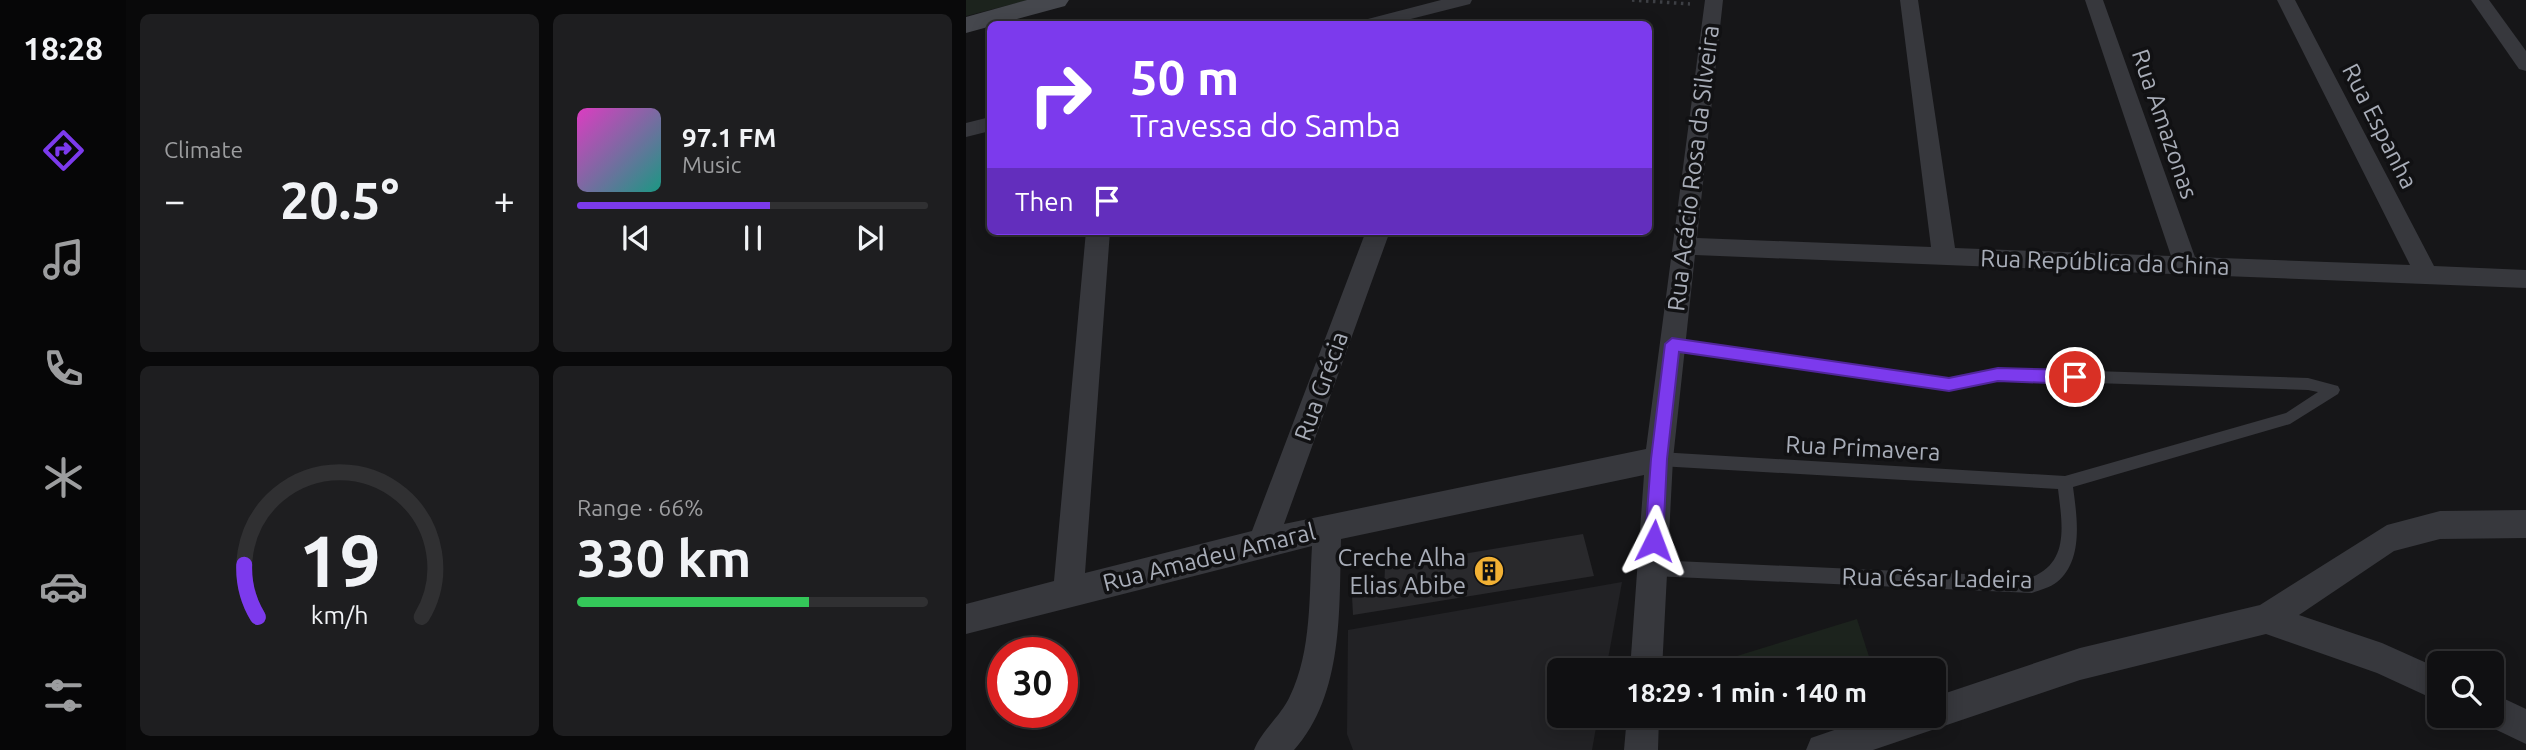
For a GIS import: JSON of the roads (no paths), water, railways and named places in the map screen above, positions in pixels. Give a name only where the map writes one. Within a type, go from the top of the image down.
[{"type":"main road","points":[[966,25],[1056,0]]},
{"type":"street","points":[[1382,21],[1463,0]]},
{"type":"street","points":[[1455,21],[1463,0]]},
{"type":"street","points":[[1909,0],[1944,256]]},
{"type":"street","name":"Rua Amazonas","points":[[2094,0],[2186,266]]},
{"type":"street","name":"Rua Espanha","points":[[2286,0],[2427,275]]},
{"type":"street","points":[[2480,0],[2526,65]]},
{"type":"street","name":"Rua Acácio Rosa da Silveira","points":[[1647,658],[1659,459],[1713,3]]},
{"type":"street","points":[[966,130],[987,125]]},
{"type":"street","points":[[1068,592],[1098,235]]},
{"type":"street","name":"Rua Grécia","points":[[1263,542],[1377,235]]},
{"type":"street","name":"Rua República da China","points":[[1684,246],[2526,279]]},
{"type":"street","name":"Rua Amadeu Amaral","points":[[966,619],[1263,542],[1659,459]]},
{"type":"street","points":[[1946,709],[2080,664],[2266,619],[2387,538],[2440,525],[2526,524]]},
{"type":"street","points":[[1270,750],[1304,707],[1320,647],[1327,528]]},
{"type":"street","points":[[2266,619],[2382,659],[2427,680]]},
{"type":"street","points":[[2504,716],[2526,727]]},
{"type":"street","points":[[1641,750],[1642,728]]},
{"type":"street","points":[[1823,750],[1889,728]]},
{"type":"lane","points":[[1672,344],[1949,384],[1998,374],[2308,384],[2333,390],[2290,418],[2065,483]]},
{"type":"lane","name":"Rua Primavera","points":[[1659,459],[2065,483]]},
{"type":"lane","name":"Rua César Ladeira","points":[[1653,568],[2032,585],[2052,577],[2061,565],[2070,526],[2065,483]]},
{"type":"place","name":"Creche Alha Elias Abibe","points":[[1489,571]]}]
